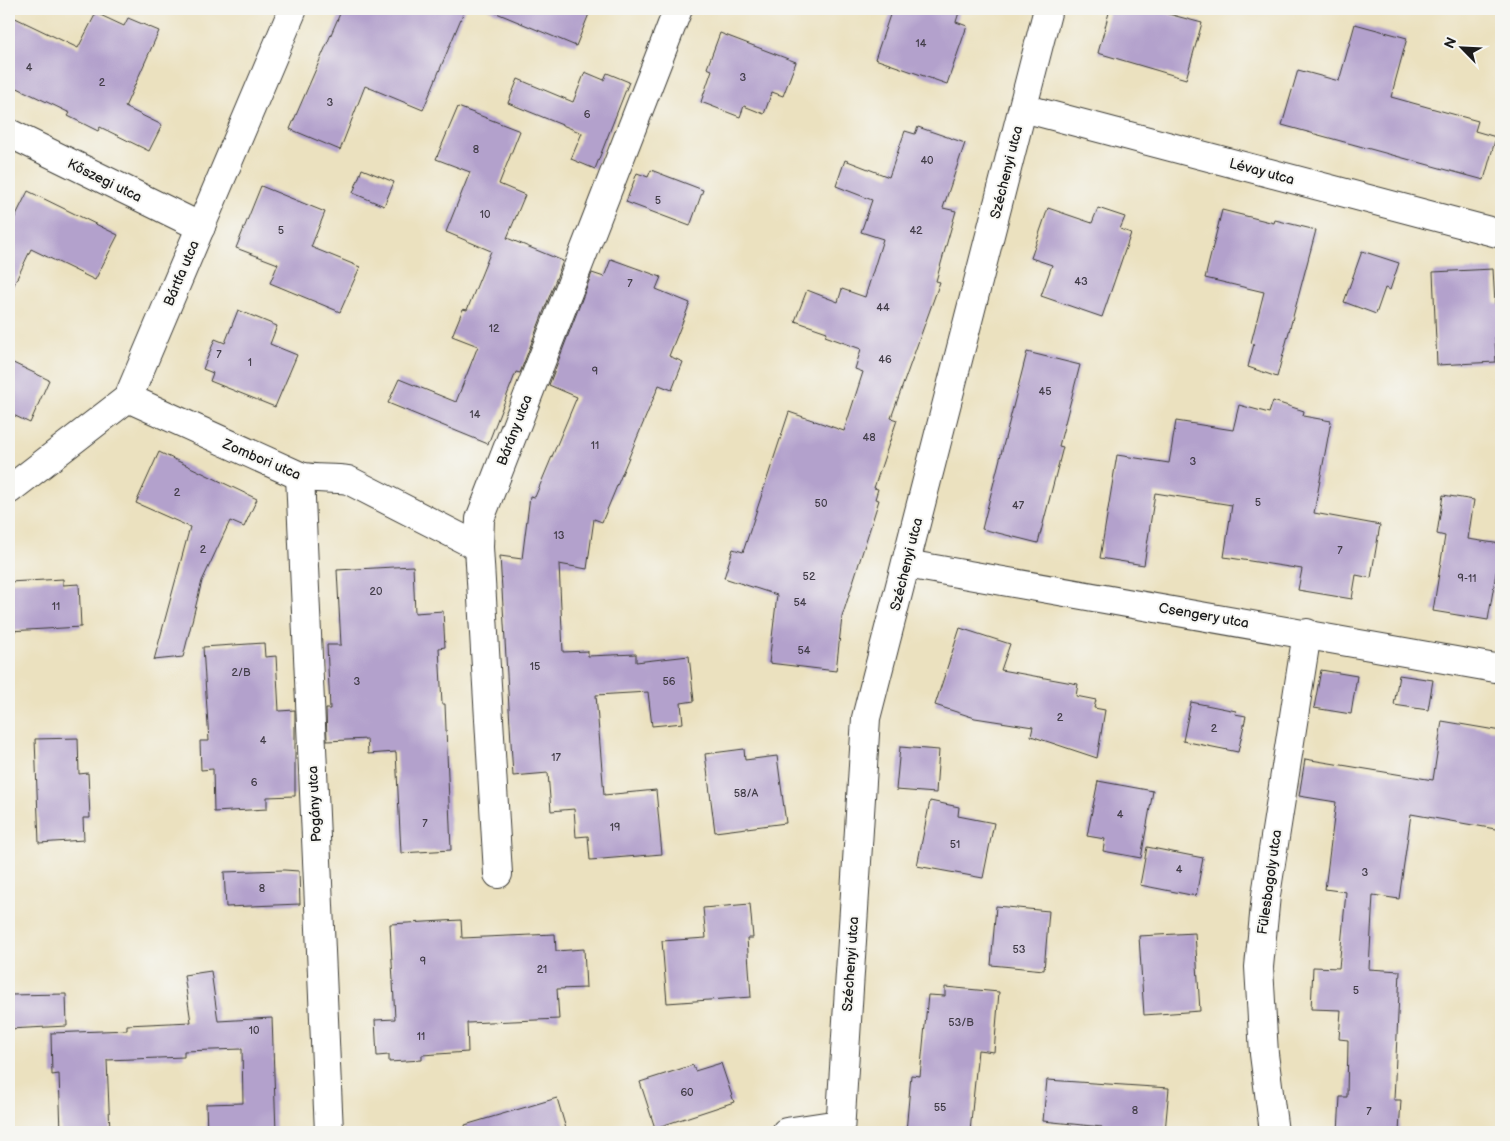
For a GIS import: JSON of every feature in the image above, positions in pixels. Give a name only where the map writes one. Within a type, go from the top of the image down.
[{"type":"street","name":"Bártfa utca","points":[[9,490],[128,398],[293,9]]},
{"type":"street","name":"Bárány utca","points":[[498,874],[479,547],[480,519],[678,9]]},
{"type":"street","name":"Széchenyi utca","points":[[839,1128],[866,718],[1048,9]]},
{"type":"street","name":"Lévay utca","points":[[1022,108],[1501,234]]},
{"type":"street","name":"Kőszegi utca","points":[[9,133],[201,227]]},
{"type":"street","name":"Zombori utca","points":[[128,398],[300,476],[316,480],[332,477],[348,480],[479,547]]},
{"type":"street","name":"Pogány utca","points":[[300,476],[329,1132]]},
{"type":"street","name":"Csengery utca","points":[[906,564],[1307,633],[1501,669]]},
{"type":"street","name":"Fülesbagoly utca","points":[[1274,1132],[1264,1054],[1259,966],[1266,895],[1307,633]]},
{"type":"street","points":[[786,1132],[839,1128]]},
{"type":"building","points":[[342,9],[465,9],[423,110],[365,86],[340,150],[290,129]]},
{"type":"building","points":[[487,9],[591,9],[576,46]]},
{"type":"building","points":[[892,9],[960,9],[956,22],[967,26],[947,84],[875,59]]},
{"type":"building","points":[[1110,9],[1150,9],[1202,23],[1186,79],[1098,53]]},
{"type":"building","points":[[96,13],[124,26],[128,18],[159,31],[125,107],[162,125],[149,151],[100,127],[98,131],[68,116],[70,113],[9,84],[9,15],[78,48]]},
{"type":"building","points":[[1355,24],[1407,38],[1391,97],[1478,121],[1475,131],[1496,137],[1484,180],[1282,125],[1298,70],[1339,81]]},
{"type":"building","points":[[720,33],[796,62],[783,96],[772,92],[764,114],[744,106],[740,117],[701,102],[712,70],[707,68]]},
{"type":"building","points":[[585,72],[604,80],[607,73],[629,82],[595,169],[571,159],[582,133],[508,103],[518,79],[573,102]]},
{"type":"building","points":[[458,107],[520,131],[499,184],[525,195],[507,238],[563,261],[520,373],[516,372],[488,444],[388,403],[399,379],[456,402],[478,346],[452,336],[463,309],[467,310],[491,251],[446,232],[470,172],[436,159]]},
{"type":"building","points":[[918,127],[965,143],[943,208],[956,211],[936,281],[940,282],[891,418],[897,420],[874,488],[878,489],[875,499],[879,500],[842,617],[836,671],[769,663],[777,595],[724,578],[733,549],[743,552],[789,412],[844,431],[863,372],[855,369],[861,349],[825,336],[827,332],[795,321],[807,290],[838,302],[842,289],[865,297],[883,239],[861,232],[872,200],[836,186],[845,160],[889,177],[905,131],[915,134]]},
{"type":"building","points":[[362,169],[394,182],[384,206],[353,193]]},
{"type":"building","points":[[651,170],[703,190],[690,226],[626,202],[637,173],[648,177]]},
{"type":"building","points":[[261,186],[325,212],[311,247],[360,267],[340,312],[270,283],[278,264],[236,248]]},
{"type":"building","points":[[28,191],[118,235],[95,280],[31,249],[9,295],[9,229]]},
{"type":"building","points":[[1048,208],[1092,223],[1098,208],[1125,217],[1120,229],[1131,233],[1102,317],[1041,296],[1052,265],[1031,258]]},
{"type":"building","points":[[1222,210],[1274,223],[1275,220],[1316,230],[1277,377],[1248,367],[1254,344],[1251,343],[1264,292],[1205,278]]},
{"type":"building","points":[[1362,251],[1399,263],[1390,290],[1385,288],[1376,314],[1344,302]]},
{"type":"building","points":[[611,259],[661,277],[656,289],[690,303],[669,356],[683,362],[672,390],[659,385],[602,522],[594,519],[587,569],[559,564],[563,652],[588,651],[588,656],[636,654],[636,662],[689,656],[694,701],[681,703],[683,723],[652,726],[648,692],[596,695],[604,795],[656,790],[662,854],[590,860],[588,836],[576,837],[574,809],[551,811],[548,773],[513,776],[500,556],[522,559],[530,496],[535,497],[577,397],[549,385],[592,273],[604,277]]},
{"type":"building","points":[[1493,269],[1495,304],[1501,304],[1501,336],[1495,337],[1496,362],[1437,365],[1433,272]]},
{"type":"building","points":[[238,310],[277,326],[270,344],[297,355],[275,407],[210,381],[213,373],[203,369],[215,339],[225,343]]},
{"type":"building","points":[[1027,352],[1080,365],[1059,446],[1063,447],[1038,543],[982,529]]},
{"type":"building","points":[[9,361],[49,380],[30,423],[9,413]]},
{"type":"building","points":[[1273,401],[1304,411],[1303,416],[1331,421],[1314,513],[1380,525],[1371,578],[1356,575],[1352,599],[1298,590],[1302,569],[1224,557],[1232,505],[1155,493],[1144,565],[1100,558],[1117,455],[1169,463],[1176,421],[1233,430],[1239,405],[1269,413]]},
{"type":"building","points":[[159,452],[257,499],[244,527],[230,521],[202,581],[183,657],[154,660],[190,527],[136,503]]},
{"type":"building","points":[[1443,495],[1474,500],[1468,539],[1501,544],[1488,620],[1433,611],[1445,536],[1437,534]]},
{"type":"building","points":[[413,566],[415,613],[443,611],[445,647],[439,648],[442,704],[445,704],[451,850],[401,853],[396,752],[368,754],[367,739],[327,741],[326,709],[330,709],[327,645],[341,645],[337,570]]},
{"type":"building","points":[[63,579],[63,585],[79,584],[81,627],[9,631],[9,582]]},
{"type":"building","points":[[960,628],[1010,644],[1001,670],[1078,684],[1076,696],[1096,700],[1094,708],[1105,710],[1097,758],[1031,736],[1033,727],[975,718],[935,705]]},
{"type":"building","points":[[264,643],[265,657],[276,656],[279,711],[295,710],[295,796],[267,797],[267,809],[214,812],[213,769],[201,770],[200,741],[209,741],[203,647]]},
{"type":"building","points":[[1321,670],[1357,676],[1351,714],[1314,708]]},
{"type":"building","points":[[1399,675],[1433,680],[1428,710],[1394,705]]},
{"type":"building","points":[[1191,702],[1236,711],[1235,714],[1246,716],[1238,752],[1183,741]]},
{"type":"building","points":[[1442,721],[1501,731],[1501,830],[1411,814],[1399,899],[1373,895],[1369,969],[1400,971],[1394,1100],[1401,1100],[1399,1132],[1338,1132],[1340,1097],[1347,1097],[1348,1040],[1339,1039],[1341,1010],[1311,1009],[1313,967],[1339,968],[1346,892],[1325,889],[1336,802],[1299,796],[1305,759],[1433,780]]},
{"type":"building","points":[[78,738],[79,774],[88,773],[90,818],[83,818],[84,840],[39,843],[35,739]]},
{"type":"building","points":[[900,747],[939,750],[936,793],[896,790]]},
{"type":"building","points":[[744,749],[745,760],[777,756],[786,823],[715,832],[705,754]]},
{"type":"building","points":[[1098,781],[1153,791],[1141,858],[1103,851],[1105,839],[1087,836]]},
{"type":"building","points":[[930,801],[959,807],[958,816],[994,823],[983,878],[917,866]]},
{"type":"building","points":[[1147,847],[1203,858],[1196,896],[1140,885]]},
{"type":"building","points":[[299,871],[300,904],[226,907],[224,872]]},
{"type":"building","points":[[750,904],[753,938],[747,938],[751,997],[667,1003],[662,941],[706,938],[703,908]]},
{"type":"building","points":[[996,906],[1049,911],[1044,970],[991,965]]},
{"type":"building","points":[[461,920],[462,938],[555,934],[556,951],[584,949],[586,988],[557,989],[559,1019],[467,1023],[468,1052],[422,1055],[422,1060],[389,1062],[389,1055],[377,1056],[375,1020],[395,1019],[390,924]]},
{"type":"building","points":[[1195,933],[1200,1011],[1144,1015],[1139,936]]},
{"type":"building","points":[[211,971],[218,1021],[272,1018],[276,1132],[207,1132],[206,1104],[243,1103],[242,1049],[184,1051],[184,1057],[107,1060],[110,1132],[61,1132],[59,1074],[52,1075],[51,1033],[127,1030],[127,1025],[191,1022],[184,975]]},
{"type":"building","points":[[945,987],[999,992],[994,1052],[978,1050],[970,1132],[906,1132],[911,1075],[920,1076],[928,995],[945,996]]},
{"type":"building","points":[[66,994],[67,1026],[9,1029],[9,995]]},
{"type":"building","points":[[721,1063],[734,1102],[655,1128],[640,1082],[693,1065],[695,1071]]},
{"type":"building","points":[[1047,1080],[1169,1088],[1165,1132],[1101,1132],[1102,1127],[1043,1121]]},
{"type":"building","points":[[557,1098],[567,1132],[466,1132],[465,1125]]}]
